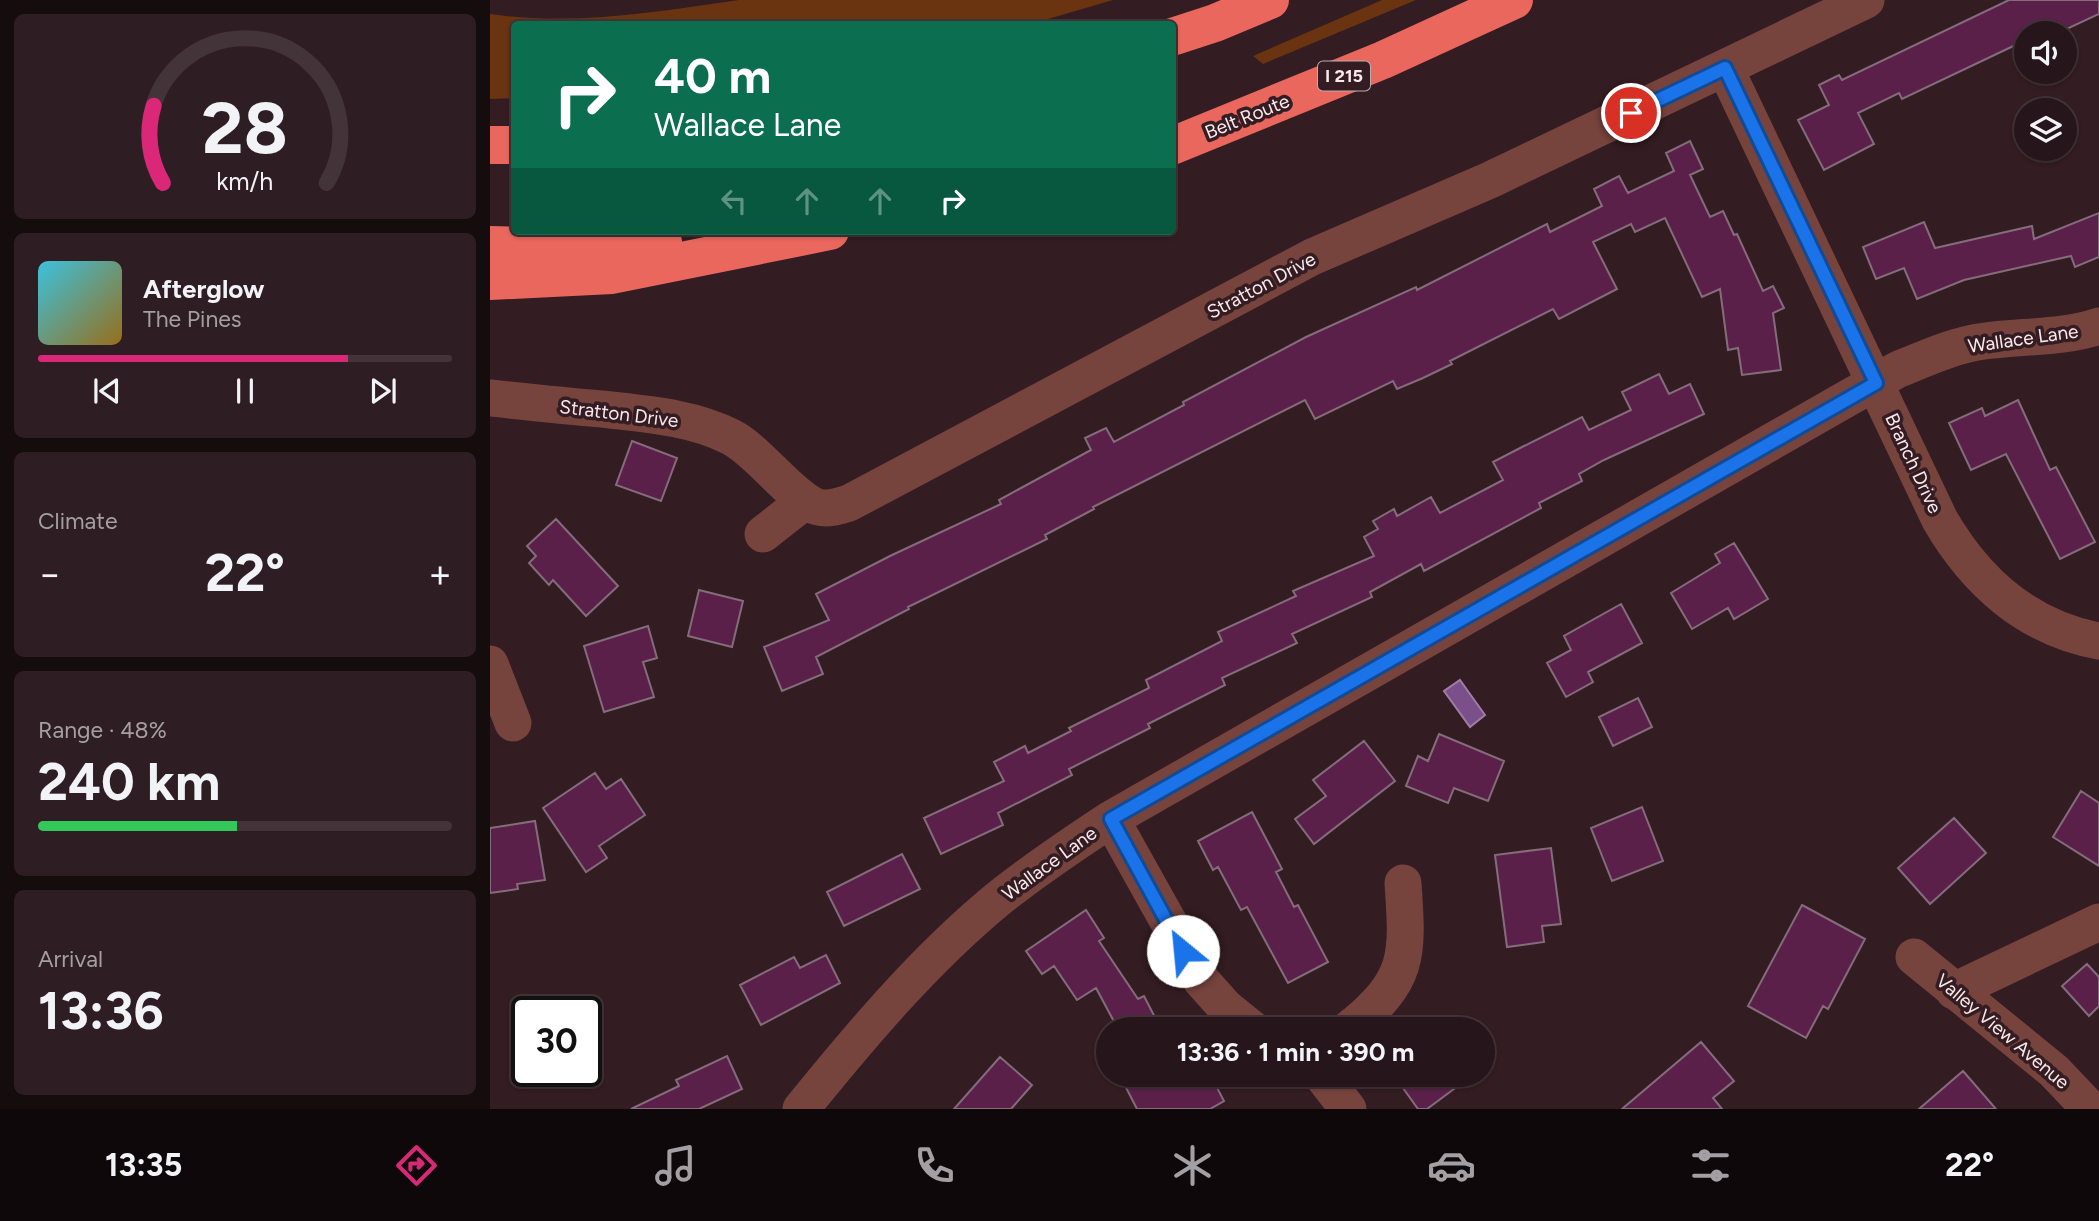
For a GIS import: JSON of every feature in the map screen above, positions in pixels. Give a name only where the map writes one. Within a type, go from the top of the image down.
[{"type":"highway","points":[[1176,36],[1216,23],[1269,0]]},
{"type":"highway","name":"Belt Route","points":[[1176,144],[1383,60],[1514,0]]},
{"type":"highway","points":[[490,145],[511,145]]},
{"type":"highway","points":[[490,245],[611,248],[729,235]]},
{"type":"highway","points":[[490,281],[612,275],[810,235]]},
{"type":"street","name":"Stratton Drive","points":[[490,398],[646,414],[694,423],[733,437],[806,501],[828,508],[859,500],[1312,257],[1490,180],[1866,0]]},
{"type":"street","name":"Branch Drive","points":[[1725,68],[1940,520],[1968,562],[1997,592],[2031,617],[2070,635],[2099,641]]},
{"type":"street","name":"Wallace Lane","points":[[801,1109],[890,1005],[960,933],[1036,870],[1111,819],[1897,370],[1972,343],[2059,334],[2099,326]]},
{"type":"street","points":[[763,534],[806,501]]},
{"type":"street","points":[[490,664],[513,723]]},
{"type":"street","points":[[1111,819],[1201,980],[1237,1017]]},
{"type":"street","points":[[1363,1017],[1385,998],[1398,974],[1406,936],[1403,883]]},
{"type":"street","points":[[1954,991],[2099,922]]},
{"type":"street","name":"Valley View Avenue","points":[[1914,957],[2054,1071],[2090,1109]]},
{"type":"street","points":[[1331,1087],[1348,1109]]},
{"type":"shaded area","points":[[739,0],[1113,0],[1041,21],[511,21],[511,98],[490,99],[490,14],[552,19],[646,13]]},
{"type":"shaded area","points":[[1382,0],[1416,0],[1263,64],[1253,56]]},
{"type":"shaded area","points":[[1460,680],[1485,715],[1470,727],[1444,691]]},
{"type":"building","points":[[2009,0],[2099,0],[2099,14],[2077,24],[2077,21],[2014,21],[2014,46],[1902,99],[1899,93],[1858,113],[1874,144],[1824,170],[1798,120],[1829,105],[1819,85],[1839,75],[1842,80]]},
{"type":"building","points":[[1690,141],[1703,169],[1690,175],[1710,217],[1723,211],[1734,235],[1737,234],[1763,291],[1773,286],[1784,308],[1773,313],[1781,370],[1742,375],[1738,348],[1728,350],[1720,289],[1702,297],[1665,218],[1635,232],[1631,224],[1593,242],[1617,289],[1559,319],[1553,309],[1450,361],[1452,364],[1423,378],[1397,389],[1393,381],[1315,419],[1305,400],[1093,507],[1094,509],[1045,535],[1047,539],[908,607],[909,609],[816,657],[823,674],[782,691],[764,647],[829,620],[816,594],[1001,504],[999,500],[1091,450],[1085,438],[1106,428],[1114,442],[1306,337],[1416,287],[1417,290],[1547,224],[1550,232],[1602,206],[1594,189],[1619,176],[1628,193],[1674,171],[1666,153]]},
{"type":"building","points":[[2099,213],[2099,257],[2075,267],[2071,256],[1964,280],[1917,299],[1904,268],[1876,279],[1863,247],[1924,222],[1935,248],[2032,226],[2034,239]]},
{"type":"building","points":[[1659,374],[1669,394],[1690,384],[1704,414],[1579,474],[1582,481],[1539,503],[1541,508],[1424,571],[1421,564],[1370,592],[1372,597],[1292,634],[1297,643],[1222,678],[1225,685],[1148,724],[1150,728],[1069,769],[1072,775],[998,813],[1003,825],[941,854],[924,818],[1004,781],[994,762],[1025,746],[1028,753],[1071,731],[1069,728],[1149,688],[1146,680],[1222,641],[1218,632],[1296,596],[1293,591],[1374,556],[1364,537],[1378,529],[1373,521],[1394,509],[1397,516],[1431,497],[1440,513],[1503,480],[1493,462],[1582,417],[1589,430],[1631,410],[1622,392]]},
{"type":"building","points":[[2018,400],[2050,470],[2056,467],[2095,542],[2060,559],[2006,454],[1971,470],[1949,423],[1982,408],[1985,416]]},
{"type":"building","points":[[632,441],[677,458],[661,501],[616,485]]},
{"type":"building","points":[[556,519],[618,586],[586,616],[553,580],[549,585],[529,563],[536,556],[527,546]]},
{"type":"building","points":[[1734,543],[1768,599],[1734,619],[1728,608],[1692,629],[1671,593],[1720,563],[1715,554]]},
{"type":"building","points":[[699,590],[743,601],[732,647],[688,636]]},
{"type":"building","points":[[1621,604],[1642,643],[1588,672],[1593,682],[1566,697],[1547,663],[1571,650],[1564,636]]},
{"type":"building","points":[[648,626],[657,658],[643,662],[654,697],[604,712],[584,646]]},
{"type":"building","points":[[1638,698],[1652,727],[1613,746],[1599,717]]},
{"type":"building","points":[[1439,734],[1504,761],[1488,801],[1454,788],[1448,803],[1406,786],[1418,756],[1428,761]]},
{"type":"building","points":[[1364,741],[1395,781],[1314,844],[1295,819],[1326,796],[1313,780]]},
{"type":"building","points":[[595,773],[606,789],[621,779],[645,815],[599,846],[607,858],[586,872],[543,808]]},
{"type":"building","points":[[2081,791],[2099,803],[2099,866],[2053,837]]},
{"type":"building","points":[[1642,807],[1663,861],[1612,881],[1591,828]]},
{"type":"building","points":[[1252,812],[1282,869],[1276,872],[1294,907],[1298,905],[1328,962],[1288,983],[1247,907],[1241,910],[1218,867],[1213,870],[1198,841]]},
{"type":"building","points":[[1954,818],[1986,853],[1930,904],[1898,868]]},
{"type":"building","points":[[535,821],[545,880],[517,884],[518,889],[490,893],[490,828]]},
{"type":"building","points":[[1551,848],[1561,924],[1542,926],[1544,942],[1507,947],[1495,855]]},
{"type":"building","points":[[902,854],[920,889],[844,926],[827,892]]},
{"type":"building","points":[[1802,905],[1865,939],[1828,1009],[1823,1006],[1806,1038],[1748,1006]]},
{"type":"building","points":[[1086,910],[1104,938],[1099,941],[1138,999],[1144,996],[1155,1017],[1112,1017],[1096,988],[1077,1000],[1054,966],[1042,974],[1026,951]]},
{"type":"building","points":[[826,955],[840,983],[761,1025],[740,985],[794,957],[800,968]]},
{"type":"building","points":[[2087,964],[2099,977],[2099,1006],[2089,1016],[2062,986]]},
{"type":"building","points":[[1701,1042],[1734,1081],[1713,1098],[1722,1109],[1622,1109]]},
{"type":"building","points":[[727,1056],[742,1089],[699,1109],[631,1109],[679,1086],[676,1080]]},
{"type":"building","points":[[1000,1057],[1032,1085],[1011,1109],[954,1109]]},
{"type":"building","points":[[1963,1071],[1996,1109],[1919,1109]]},
{"type":"building","points":[[1126,1087],[1217,1087],[1224,1101],[1210,1109],[1137,1109]]},
{"type":"building","points":[[1402,1087],[1457,1087],[1427,1109],[1418,1109]]},
{"type":"route","points":[[1183,951],[1111,819],[1876,383],[1725,68],[1631,113]]}]
